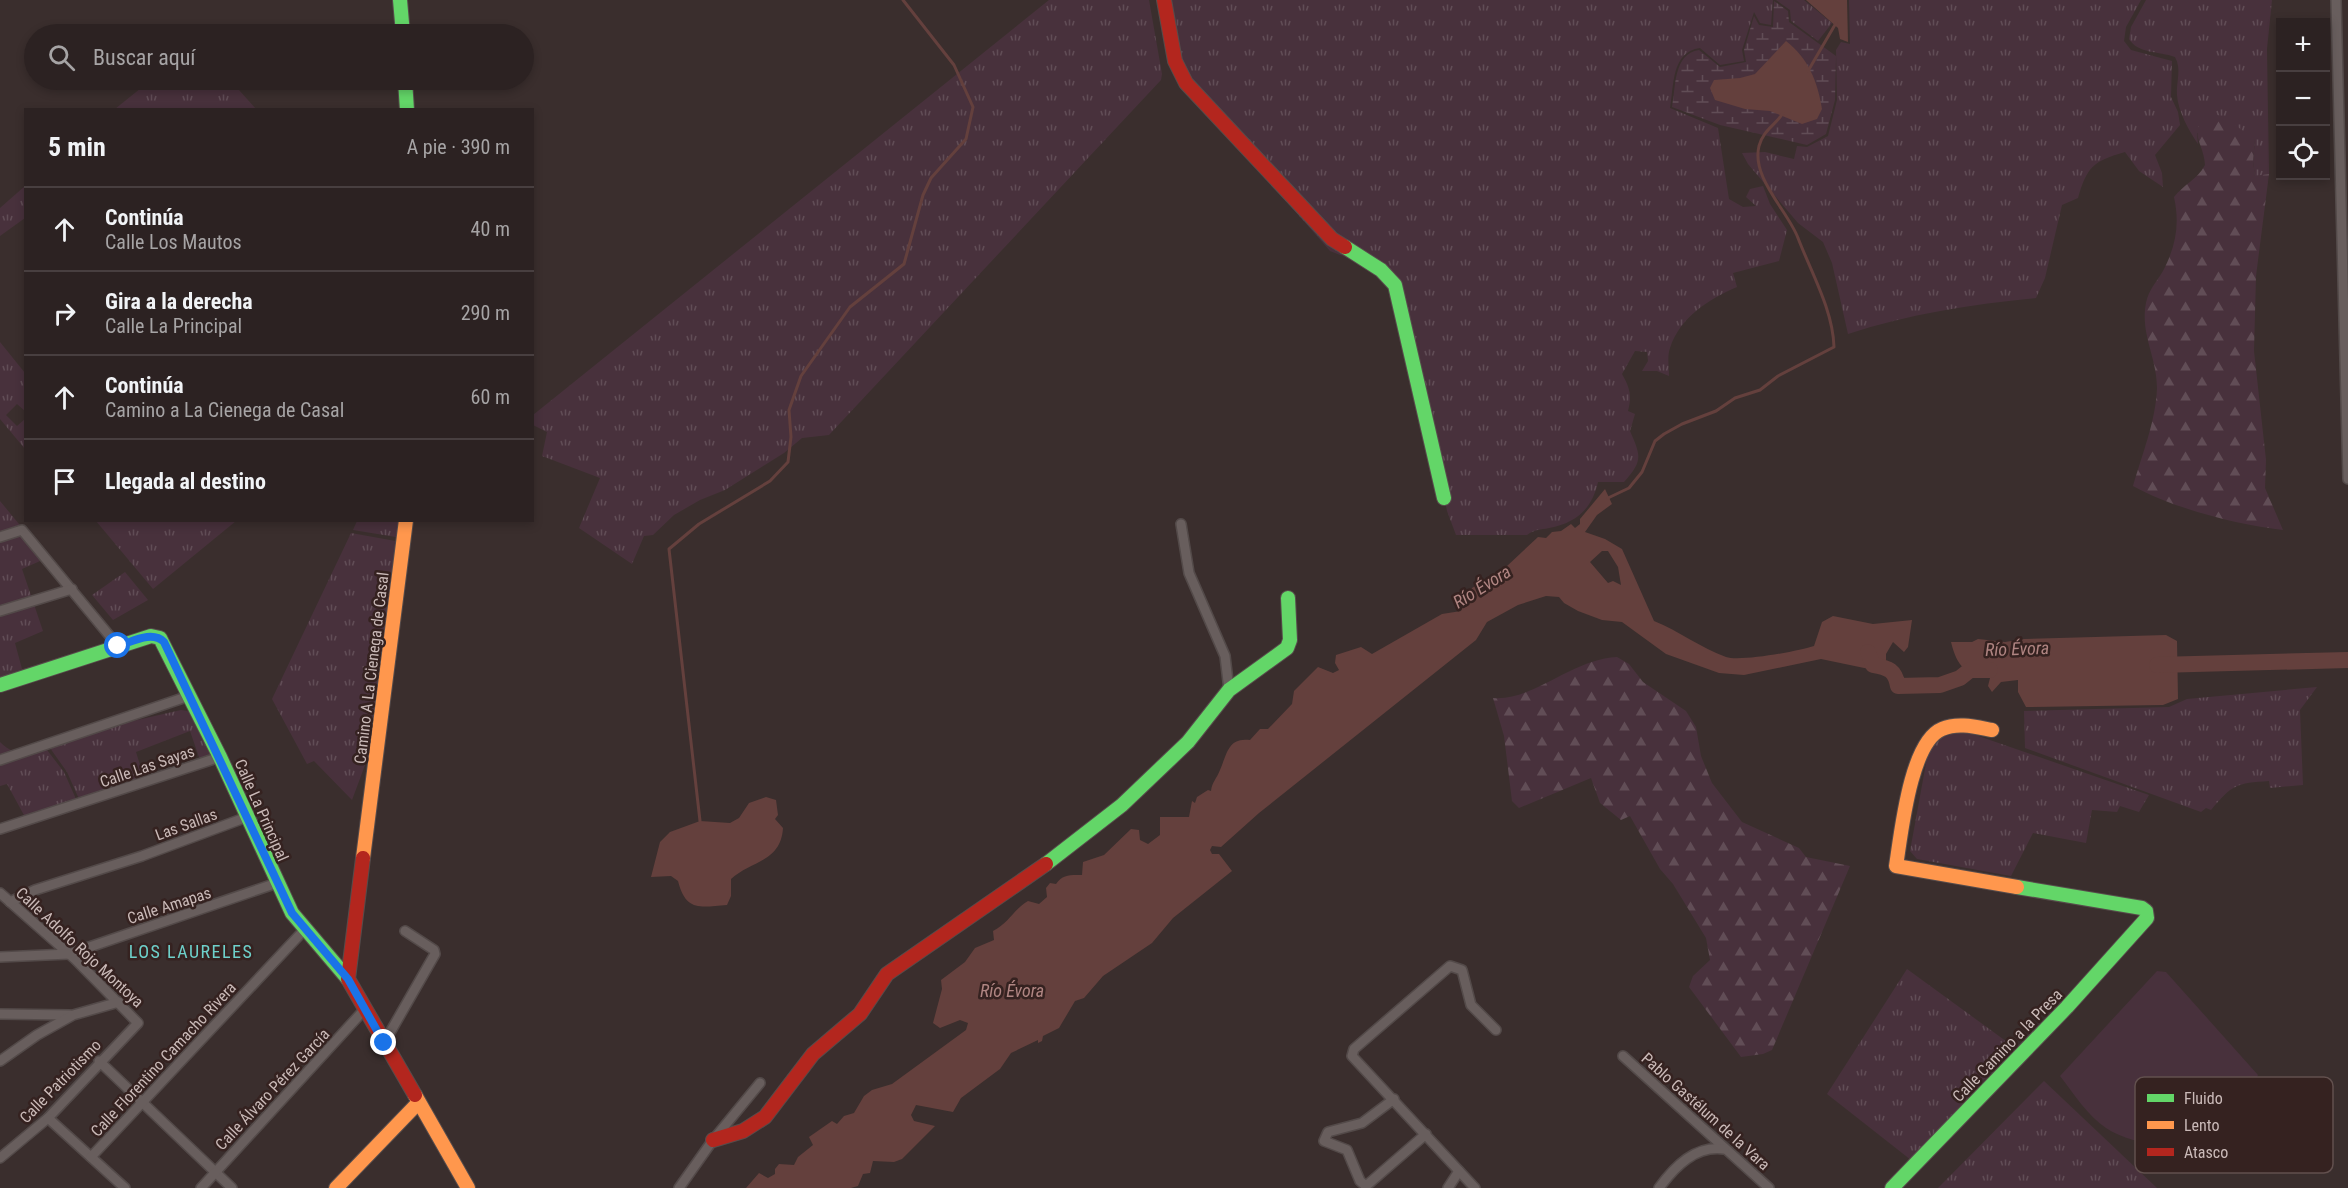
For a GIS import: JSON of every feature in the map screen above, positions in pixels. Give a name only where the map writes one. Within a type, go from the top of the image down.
[{"type":"street","points":[[400,0],[402,24]]},
{"type":"street","points":[[1164,0],[1175,61],[1186,83],[1325,232],[1381,270],[1395,285],[1444,498]]},
{"type":"street","points":[[2336,0],[2348,479]]},
{"type":"street","points":[[406,90],[407,108]]},
{"type":"street","name":"Camino A La Cienega de Casal","points":[[348,979],[406,522]]},
{"type":"street","points":[[1181,524],[1189,573],[1226,656],[1229,690]]},
{"type":"street","points":[[0,537],[22,530],[118,646],[0,685]]},
{"type":"street","points":[[0,611],[72,589]]},
{"type":"street","points":[[713,1140],[744,1131],[759,1122],[774,1107],[814,1052],[856,1019],[873,989],[886,974],[1067,849],[1122,805],[1188,742],[1229,690],[1287,648],[1290,639],[1288,598]]},
{"type":"street","name":"Calle La Principal","points":[[118,646],[151,636],[160,638],[164,642],[294,916],[348,979]]},
{"type":"street","points":[[0,760],[189,696]]},
{"type":"street","name":"Calle Camino a la Presa","points":[[1892,1188],[2144,924],[2148,914],[2142,908],[1896,867],[1918,757],[1928,739],[1951,725],[1969,724],[1992,730]]},
{"type":"street","name":"Calle Las Sayas","points":[[0,829],[83,804],[220,757]]},
{"type":"street","name":"Las Sallas","points":[[10,902],[35,890],[135,859],[247,817]]},
{"type":"street","name":"Calle Amapas","points":[[0,957],[69,954],[277,883]]},
{"type":"street","name":"Calle Adolfo Rojo Montoya","points":[[0,893],[69,954],[138,1023]]},
{"type":"street","name":"Calle Florentino Camacho Rivera","points":[[91,1157],[306,928]]},
{"type":"street","points":[[384,1043],[435,954],[434,950],[405,931]]},
{"type":"street","points":[[1474,1188],[1352,1056],[1354,1048],[1450,966],[1462,970],[1471,1005],[1496,1030]]},
{"type":"street","points":[[348,979],[468,1188]]},
{"type":"street","points":[[0,1061],[37,1035],[72,1015],[119,1002]]},
{"type":"street","name":"Calle Álvaro Pérez García","points":[[201,1188],[364,1010]]},
{"type":"street","points":[[0,1014],[72,1015]]},
{"type":"street","name":"Calle Patriotismo","points":[[0,1158],[48,1118],[99,1061],[138,1023]]},
{"type":"street","name":"Pablo Gastélum de la Vara","points":[[1623,1056],[1769,1188]]},
{"type":"street","points":[[99,1061],[232,1188]]},
{"type":"street","points":[[679,1188],[713,1140],[760,1083]]},
{"type":"street","points":[[1394,1099],[1362,1123],[1334,1130],[1323,1138],[1327,1144],[1347,1150],[1360,1181],[1366,1186],[1426,1134]]},
{"type":"street","points":[[336,1188],[418,1103]]},
{"type":"street","points":[[48,1118],[125,1188]]},
{"type":"street","points":[[1659,1188],[1688,1157],[1713,1147],[1727,1149]]},
{"type":"street","points":[[1448,1188],[1459,1171]]},
{"type":"green space","points":[[1049,0],[1149,0],[1162,74],[1161,80],[829,435],[802,438],[784,453],[725,490],[700,500],[674,515],[653,535],[644,536],[632,564],[579,528],[600,478],[542,456],[547,432],[534,426],[534,414]]},
{"type":"green space","points":[[1166,0],[1773,0],[1771,25],[1760,23],[1754,12],[1742,50],[1744,61],[1720,65],[1700,48],[1684,56],[1676,71],[1670,108],[1718,128],[1729,199],[1743,207],[1756,206],[1746,197],[1750,189],[1763,186],[1770,204],[1787,230],[1779,261],[1733,273],[1737,287],[1706,303],[1688,318],[1670,348],[1669,376],[1657,371],[1642,371],[1648,361],[1647,352],[1635,351],[1622,374],[1630,392],[1628,411],[1635,414],[1630,431],[1638,458],[1634,469],[1624,482],[1598,482],[1587,507],[1575,518],[1559,526],[1527,535],[1456,535],[1447,511],[1406,298],[1391,290],[1364,267],[1330,251],[1184,85]]},
{"type":"green space","points":[[1776,0],[1804,0],[1832,23],[1818,41],[1791,21],[1790,10]]},
{"type":"green space","points":[[1849,0],[2141,0],[2126,27],[2124,41],[2131,50],[2172,61],[2171,97],[2178,112],[2180,125],[2155,155],[2162,173],[2163,187],[2139,171],[2125,152],[2098,162],[2088,172],[2078,198],[2062,205],[2045,278],[2036,298],[1941,311],[1848,334],[1832,263],[1823,242],[1798,223],[1748,164],[1742,153],[1765,152],[1794,159],[1797,146],[1807,147],[1828,136],[1837,100],[1836,50],[1841,42],[1850,44]]},
{"type":"green space","points":[[2146,0],[2272,0],[2267,49],[2269,174],[2255,177],[2253,161],[2255,140],[2197,133],[2198,144],[2179,108],[2178,66],[2175,57],[2143,50],[2129,39],[2131,27]]},
{"type":"green space","points":[[1774,1],[1788,11],[1789,22],[1836,56],[1835,100],[1826,134],[1807,145],[1720,125],[1672,107],[1677,72],[1684,58],[1699,50],[1720,67],[1746,62],[1744,50],[1754,16],[1759,25],[1773,27]]},
{"type":"green space","points":[[139,90],[239,90],[255,108],[116,108]]},
{"type":"green space","points":[[2211,113],[2226,118],[2255,140],[2253,161],[2255,176],[2269,174],[2256,276],[2254,351],[2266,460],[2265,488],[2283,530],[2206,514],[2167,501],[2133,486],[2151,425],[2157,388],[2145,325],[2147,298],[2163,271],[2174,244],[2177,216],[2174,197],[2205,165],[2197,131],[2203,119]]},
{"type":"green space","points":[[24,187],[24,219],[0,236],[0,208]]},
{"type":"green space","points":[[0,342],[24,372],[24,410],[17,404],[6,415],[17,426],[24,420],[24,448],[0,419]]},
{"type":"green space","points":[[0,501],[47,558],[22,569],[43,631],[15,643],[22,669],[0,677]]},
{"type":"green space","points":[[97,522],[235,522],[153,589]]},
{"type":"green space","points":[[357,522],[404,522],[402,538],[353,530]]},
{"type":"green space","points":[[351,533],[401,542],[371,749],[352,800],[314,761],[307,764],[272,699]]},
{"type":"green space","points":[[125,572],[148,600],[113,620],[92,595]]},
{"type":"green space","points":[[1617,657],[1629,664],[1643,682],[1686,711],[1696,727],[1701,756],[1712,783],[1742,822],[1799,848],[1806,857],[1850,866],[1772,1050],[1763,1054],[1741,1057],[1689,987],[1693,976],[1710,960],[1706,938],[1673,884],[1660,869],[1630,816],[1621,820],[1600,803],[1591,778],[1519,808],[1512,801],[1504,736],[1493,698],[1522,694],[1584,665]]},
{"type":"green space","points":[[2317,687],[2300,710],[2303,785],[2270,788],[2269,781],[2242,784],[2224,795],[2211,810],[2206,808],[2201,812],[2025,748],[2024,711],[2169,707],[2187,699]]},
{"type":"green space","points":[[181,710],[194,712],[215,754],[200,760],[190,731],[136,752],[144,778],[79,799],[67,772],[50,748],[76,734]]},
{"type":"green space","points":[[1961,730],[2149,795],[2139,812],[2120,806],[2117,812],[2092,810],[2086,843],[2033,833],[2011,876],[1917,859],[1910,851],[1927,758],[1935,740]]},
{"type":"green space","points":[[0,742],[5,747],[22,754],[47,750],[64,772],[76,799],[25,817],[7,784],[0,786]]},
{"type":"green space","points":[[1907,969],[2014,1047],[1911,1160],[1827,1094]]},
{"type":"green space","points":[[2157,971],[2166,972],[2258,1075],[2257,1077],[2135,1077],[2135,1140],[2119,1135],[2099,1123],[2060,1076]]},
{"type":"green space","points":[[2044,1081],[2135,1167],[2135,1173],[2141,1173],[2157,1188],[1938,1188]]},
{"type":"water","points":[[1806,0],[1847,0],[1848,42],[1840,39],[1838,28]]},
{"type":"water","points":[[1786,41],[1806,63],[1815,80],[1822,109],[1817,119],[1802,124],[1770,111],[1745,109],[1715,100],[1710,88],[1714,80],[1755,74]]},
{"type":"water","name":"Río Évora","points":[[1605,489],[1612,504],[1597,515],[1585,532],[1605,539],[1622,549],[1654,621],[1726,657],[1756,657],[1814,646],[1822,622],[1833,616],[1873,624],[1912,620],[1908,647],[1904,652],[1893,642],[1886,654],[1886,661],[1881,666],[1869,669],[1821,659],[1744,675],[1719,673],[1666,654],[1622,622],[1602,620],[1578,611],[1564,603],[1559,597],[1546,596],[1518,605],[1487,622],[1476,640],[1259,813],[1221,847],[1212,846],[1210,850],[1212,854],[1219,854],[1232,871],[1173,918],[1152,943],[1103,976],[1084,998],[1075,1001],[1059,1028],[1043,1036],[1042,1041],[1038,1043],[1038,1040],[1011,1053],[1000,1069],[961,1098],[953,1112],[916,1105],[911,1115],[914,1121],[935,1126],[902,1159],[894,1162],[873,1161],[870,1173],[863,1174],[858,1186],[851,1188],[746,1188],[759,1173],[768,1178],[775,1174],[775,1169],[779,1164],[794,1165],[798,1157],[813,1145],[809,1137],[832,1121],[837,1124],[844,1116],[854,1113],[864,1096],[872,1090],[892,1084],[966,1030],[968,1023],[960,1020],[940,1028],[933,1023],[942,989],[941,980],[965,962],[975,948],[994,940],[993,931],[1004,924],[1028,901],[1039,904],[1047,897],[1046,888],[1050,883],[1056,884],[1061,878],[1067,876],[1082,875],[1083,862],[1104,855],[1131,829],[1139,830],[1140,840],[1148,844],[1160,835],[1160,817],[1189,817],[1192,801],[1195,803],[1197,797],[1208,790],[1211,791],[1229,748],[1237,741],[1250,740],[1260,729],[1268,729],[1292,704],[1294,691],[1318,667],[1333,673],[1339,670],[1335,663],[1336,655],[1361,647],[1372,654],[1442,614],[1461,611],[1472,588],[1507,566],[1538,537],[1546,538],[1552,532],[1561,531],[1571,524],[1575,528],[1580,524],[1580,519]],"holes":[[[1602,551],[1608,551],[1618,567],[1621,585],[1613,581],[1608,583],[1590,562]]]},
{"type":"water","name":"Río Évora","points":[[2166,635],[2177,641],[2178,699],[2163,705],[2026,707],[2018,692],[2018,680],[2001,682],[1992,692],[1988,686],[1990,678],[1975,675],[1964,668],[1956,658],[1951,642],[1972,642],[1978,639],[2005,642],[2024,639]]},
{"type":"water","points":[[766,797],[776,800],[778,815],[775,819],[783,828],[781,839],[777,848],[764,860],[731,879],[731,896],[727,905],[695,905],[685,898],[678,881],[671,876],[651,877],[660,842],[670,832],[700,821],[730,823],[739,818],[749,803]]},
{"type":"waterway","points":[[700,821],[669,549],[699,524],[770,481],[788,462],[791,437],[789,410],[801,376],[850,307],[904,264],[923,195],[931,178],[966,139],[973,107],[954,65],[903,0]]},
{"type":"waterway","points":[[1808,71],[1836,23]]},
{"type":"waterway","points":[[1608,498],[1629,488],[1642,472],[1655,441],[1664,434],[1682,424],[1716,411],[1735,398],[1760,390],[1778,376],[1834,347],[1830,319],[1815,278],[1793,228],[1760,170],[1758,158],[1761,140],[1783,113]]},
{"type":"waterway","name":"Río Évora","points":[[1868,652],[1873,665],[1883,667],[1893,673],[1898,686],[1940,685],[1960,678],[1970,670],[1990,670]]},
{"type":"waterway","name":"Río Évora","points":[[2157,665],[2348,660]]},
{"type":"traffic: fast","points":[[400,0],[402,24]]},
{"type":"traffic: fast","points":[[406,90],[407,108]]},
{"type":"traffic: fast","points":[[1345,247],[1381,270],[1395,285],[1444,498]]},
{"type":"traffic: fast","points":[[1046,864],[1122,805],[1188,742],[1229,690],[1287,648],[1290,640],[1288,598]]},
{"type":"traffic: fast","points":[[0,685],[151,636],[160,638],[220,757],[292,913],[348,979]]},
{"type":"traffic: fast","points":[[1892,1188],[2067,1007],[2147,918],[2146,911],[2142,908],[2017,887]]},
{"type":"traffic: slow","points":[[363,858],[406,522]]},
{"type":"traffic: slow","points":[[1992,730],[1954,726],[1942,729],[1931,737],[1922,752],[1909,791],[1896,866],[2017,887]]},
{"type":"traffic: slow","points":[[415,1095],[468,1188]]},
{"type":"traffic: slow","points":[[336,1188],[418,1103]]},
{"type":"traffic: jam","points":[[1164,0],[1175,61],[1186,83],[1332,239],[1345,247]]},
{"type":"traffic: jam","points":[[363,858],[348,979],[415,1095]]},
{"type":"traffic: jam","points":[[713,1140],[743,1131],[765,1117],[813,1054],[860,1014],[887,974],[1046,864]]},
{"type":"district","name":"LOS LAURELES","points":[[191,952]]},
{"type":"route","points":[[118,646],[151,636],[160,638],[164,642],[292,913],[348,979],[384,1043]]}]
